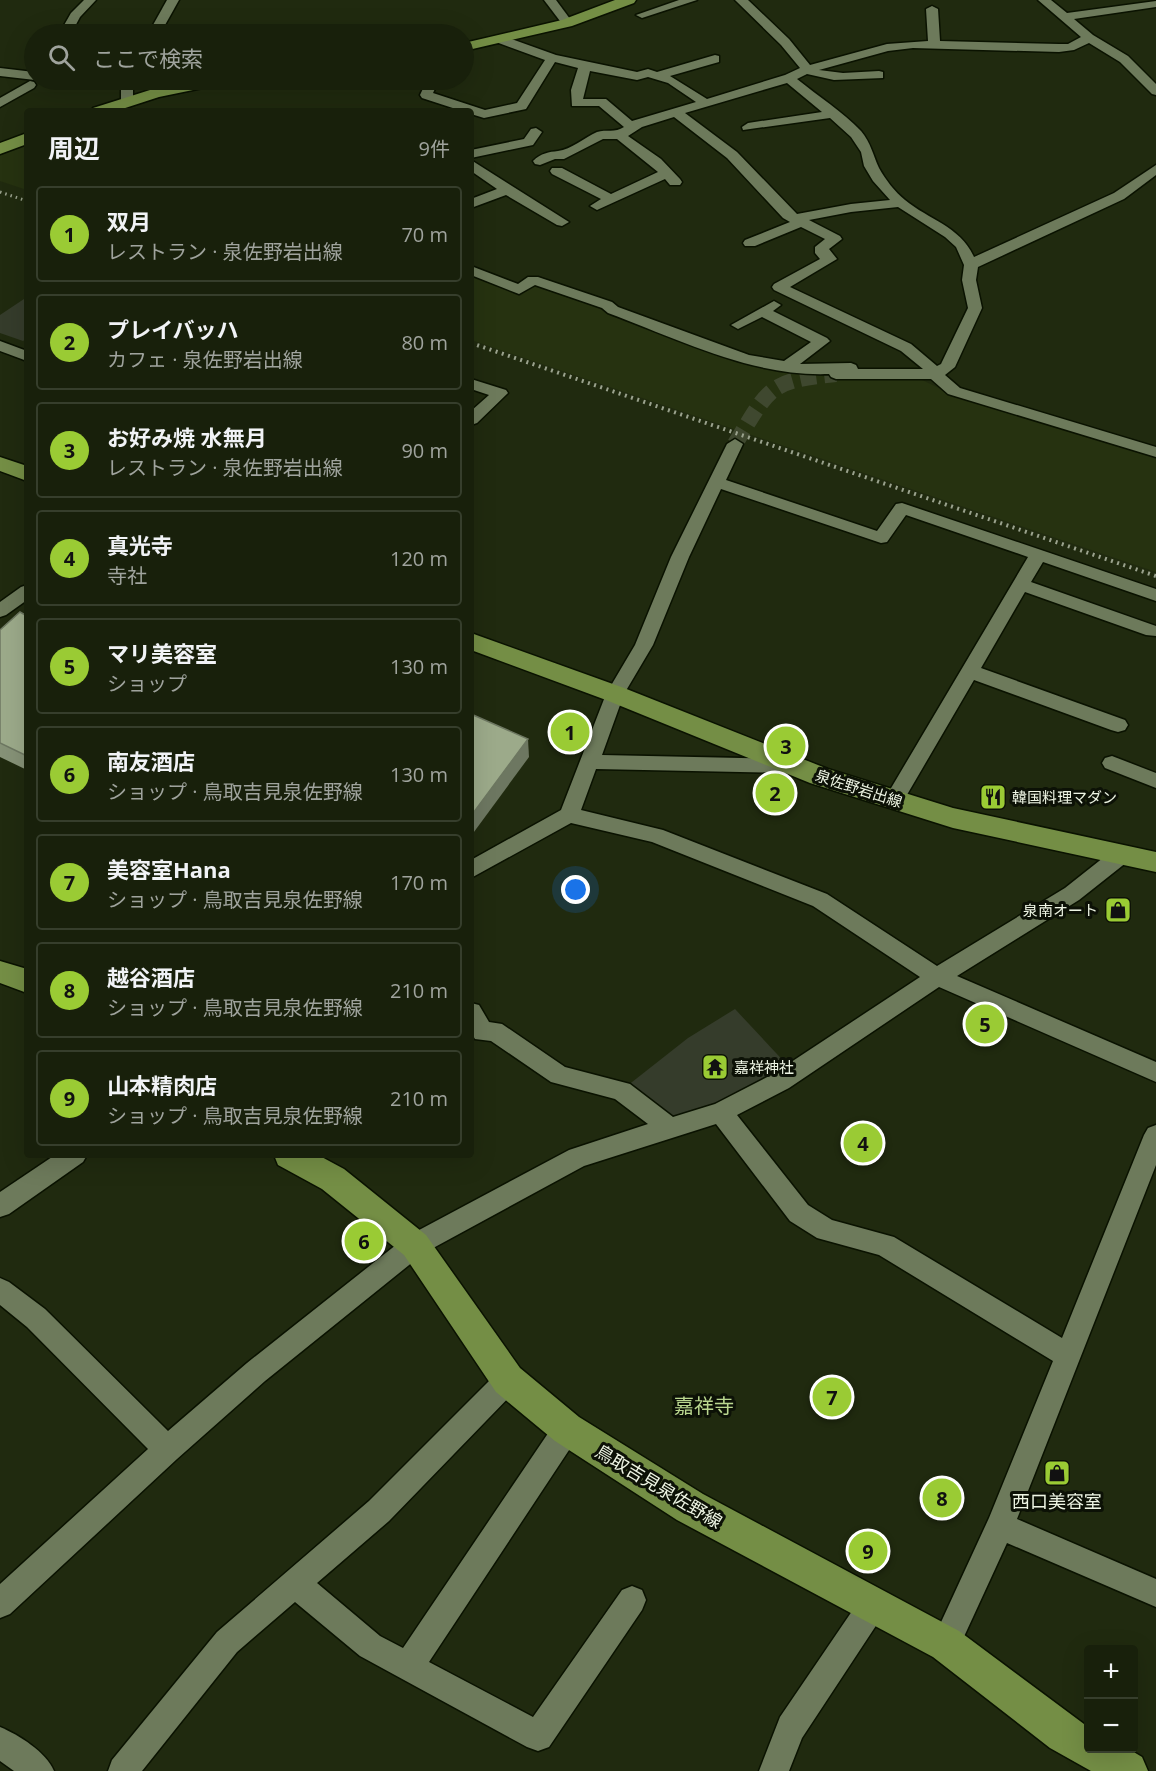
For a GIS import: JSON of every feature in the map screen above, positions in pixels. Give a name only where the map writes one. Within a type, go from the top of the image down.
[{"type":"main road","points":[[474,45],[567,22],[629,0]]},
{"type":"main road","points":[[108,108],[178,90]]},
{"type":"main road","points":[[0,149],[24,139]]},
{"type":"main road","points":[[0,463],[24,473]]},
{"type":"main road","name":"泉佐野岩出線","points":[[474,642],[615,694],[794,766],[894,800],[953,818],[1120,856],[1154,861]]},
{"type":"main road","points":[[0,972],[24,980]]},
{"type":"main road","name":"鳥取吉見泉佐野線","points":[[294,1158],[333,1179],[414,1245],[508,1380],[567,1430],[690,1507],[946,1644],[1064,1734],[1084,1745]]},
{"type":"main road","name":"鳥取吉見泉佐野線","points":[[1097,1753],[1128,1771]]},
{"type":"street","points":[[70,24],[75,15],[90,0]]},
{"type":"street","points":[[160,24],[173,0]]},
{"type":"street","points":[[550,0],[567,22]]},
{"type":"street","points":[[642,15],[692,0]]},
{"type":"street","points":[[741,0],[785,42],[807,69],[822,76],[879,75]]},
{"type":"street","points":[[1044,0],[1089,38],[1124,59],[1156,91]]},
{"type":"street","points":[[1064,17],[1156,4]]},
{"type":"street","points":[[932,9],[934,44]]},
{"type":"street","points":[[540,161],[554,154],[559,156],[601,135],[626,131],[675,112],[789,78],[807,69],[887,48],[934,44],[1059,48],[1070,47],[1089,38]]},
{"type":"street","points":[[500,39],[585,67],[637,76],[648,73],[680,84],[705,103]]},
{"type":"street","points":[[474,112],[491,114],[522,106],[552,58]]},
{"type":"street","points":[[656,76],[715,59]]},
{"type":"street","points":[[585,67],[576,90],[576,103],[602,102],[626,131],[625,140],[656,162],[670,177],[597,206]]},
{"type":"street","points":[[0,72],[24,79]]},
{"type":"street","points":[[789,78],[856,134],[868,152],[871,166],[880,181],[900,203],[950,234],[962,245],[971,265],[969,280],[975,308],[947,367],[935,374],[836,374]]},
{"type":"street","points":[[0,103],[24,86]]},
{"type":"street","points":[[127,90],[127,102]]},
{"type":"street","points":[[428,90],[426,95],[464,108]]},
{"type":"street","points":[[675,112],[732,155],[788,215],[835,239],[822,247],[822,253],[830,259],[779,287],[897,344],[908,347],[954,391],[1156,452]]},
{"type":"street","points":[[748,127],[833,114]]},
{"type":"street","points":[[474,153],[528,142],[536,132]]},
{"type":"street","points":[[474,166],[506,190],[562,222]]},
{"type":"street","points":[[971,265],[988,255],[1119,196],[1155,170]]},
{"type":"street","points":[[557,171],[611,199]]},
{"type":"street","points":[[474,203],[506,190]]},
{"type":"street","points":[[750,243],[798,221],[851,207],[900,203]]},
{"type":"street","points":[[474,271],[519,291],[533,280],[607,304],[613,310],[746,359],[807,370],[883,366],[908,347]]},
{"type":"street","points":[[738,325],[795,294]]},
{"type":"street","points":[[763,312],[822,341],[787,366]]},
{"type":"street","points":[[0,346],[24,355]]},
{"type":"street","points":[[474,385],[500,393],[474,417]]},
{"type":"street","points":[[474,868],[569,815],[615,694],[644,645],[680,557],[735,444]]},
{"type":"street","points":[[717,482],[881,538],[902,508],[1156,595]]},
{"type":"street","points":[[894,800],[1038,555]]},
{"type":"street","points":[[1020,584],[1152,630]]},
{"type":"street","points":[[0,612],[24,593]]},
{"type":"street","points":[[969,671],[1118,725]]},
{"type":"street","points":[[591,762],[794,766]]},
{"type":"street","points":[[1112,763],[1156,781]]},
{"type":"street","points":[[569,815],[656,836],[820,900],[936,977],[1156,1072]]},
{"type":"street","points":[[0,1604],[167,1449],[256,1372],[414,1245],[577,1157],[669,1127],[721,1113],[781,1081],[936,977],[1072,894],[1120,856]]},
{"type":"street","points":[[474,1017],[483,1032],[494,1031],[559,1075],[622,1091],[669,1127]]},
{"type":"street","points":[[721,1113],[799,1213],[826,1230],[885,1245],[1068,1356]]},
{"type":"street","points":[[946,1644],[1000,1526],[1156,1135]]},
{"type":"street","points":[[0,1206],[71,1158]]},
{"type":"street","points":[[0,1290],[36,1318],[167,1449]]},
{"type":"street","points":[[123,1771],[227,1642],[379,1511],[508,1380]]},
{"type":"street","points":[[408,1666],[567,1430]]},
{"type":"street","points":[[1000,1526],[1156,1593]]},
{"type":"street","points":[[295,1584],[370,1646],[538,1736],[632,1600]]},
{"type":"street","points":[[774,1771],[791,1728],[873,1605]]},
{"type":"street","points":[[0,1742],[39,1771]]},
{"type":"shaded area","points":[[24,143],[24,189],[0,181],[0,153]]},
{"type":"shaded area","points":[[474,275],[520,296],[536,284],[745,361],[832,378],[914,376],[951,394],[1156,457],[1156,572],[474,341]]},
{"type":"shaded area","points":[[24,299],[24,340],[0,333],[0,315]]},
{"type":"shaded area","points":[[735,1009],[790,1068],[761,1086],[670,1123],[627,1086],[688,1038]]},
{"type":"building","points":[[20,612],[24,614],[24,755],[0,743],[0,630]]},
{"type":"building","points":[[474,715],[528,739],[474,812]]},
{"type":"tunnel","points":[[735,444],[756,410],[773,390],[796,380],[836,374]]},
{"type":"railway","points":[[0,192],[24,200]]},
{"type":"railway","points":[[474,344],[1156,576]]},
{"type":"place","name":"双月","points":[[570,732]]},
{"type":"place","name":"お好み焼 水無月","points":[[786,746]]},
{"type":"place","name":"プレイバッハ","points":[[775,793]]},
{"type":"place","name":"韓国料理マダン","points":[[993,797]]},
{"type":"place","name":"泉南オート","points":[[1118,910]]},
{"type":"place","name":"マリ美容室","points":[[985,1024]]},
{"type":"place","name":"嘉祥神社","points":[[715,1067]]},
{"type":"place","name":"真光寺","points":[[863,1143]]},
{"type":"place","name":"南友酒店","points":[[364,1241]]},
{"type":"place","name":"美容室Hana","points":[[832,1397]]},
{"type":"place","name":"西口美容室","points":[[1057,1473]]},
{"type":"place","name":"越谷酒店","points":[[942,1498]]},
{"type":"place","name":"山本精肉店","points":[[868,1551]]},
{"type":"district","name":"嘉祥寺","points":[[704,1405]]}]
